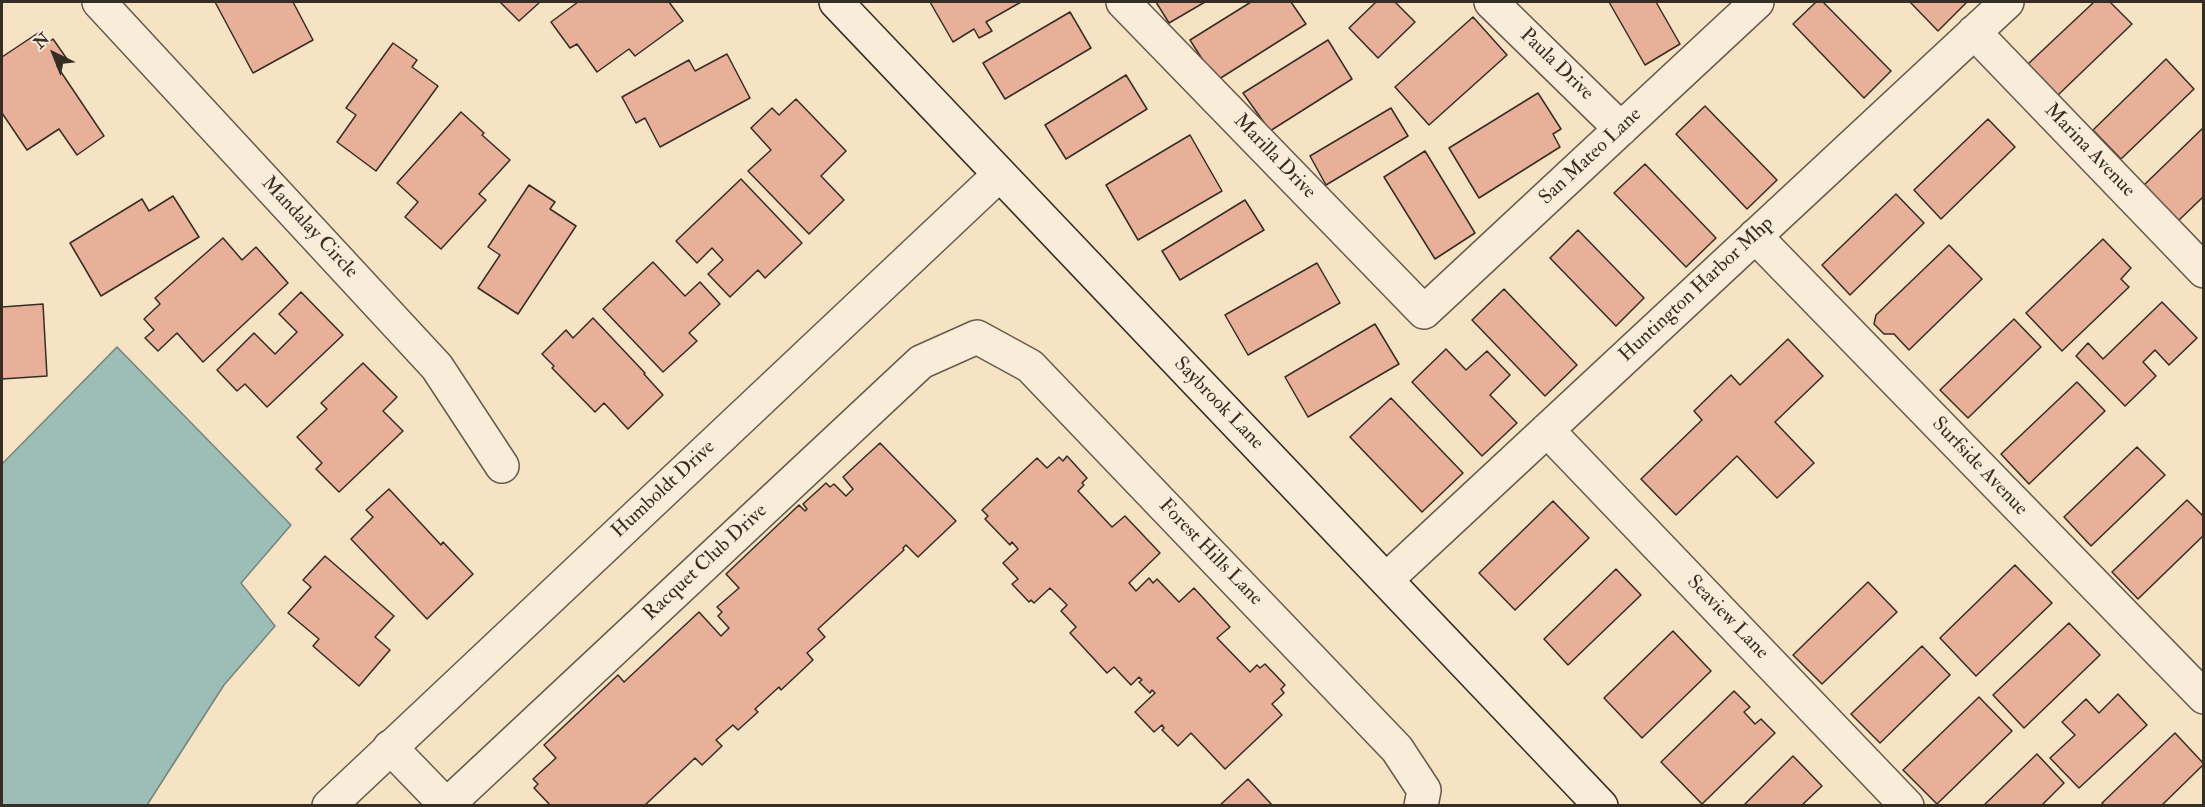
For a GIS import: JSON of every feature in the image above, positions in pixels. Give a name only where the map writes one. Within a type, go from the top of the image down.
[{"type":"street","name":"Mandalay Circle","points":[[99,2],[437,367],[502,466]]},
{"type":"street","name":"Saybrook Lane","points":[[836,2],[1387,579],[1587,801]]},
{"type":"street","name":"Marilla Drive","points":[[1123,2],[1424,312]]},
{"type":"street","name":"Paula Drive","points":[[1491,2],[1621,129]]},
{"type":"street","name":"San Mateo Lane","points":[[1424,312],[1757,2]]},
{"type":"street","name":"Huntington Harbor Mhp","points":[[1387,579],[2007,2]]},
{"type":"street","name":"Marina Avenue","points":[[1974,32],[2204,271]]},
{"type":"street","name":"Humboldt Drive","points":[[328,806],[999,175]]},
{"type":"street","name":"Surfside Avenue","points":[[1755,236],[2204,697]]},
{"type":"street","name":"Forest Hills Lane","points":[[977,337],[1030,366],[1397,749],[1423,798]]},
{"type":"street","name":"Racquet Club Drive","points":[[447,805],[921,362],[977,337]]},
{"type":"street","name":"Seaview Lane","points":[[1547,430],[1908,806]]},
{"type":"street","points":[[390,747],[447,805]]},
{"type":"water","points":[[117,347],[291,525],[241,583],[275,626],[224,685],[147,805],[2,805],[2,464]]},
{"type":"building","points":[[215,2],[293,2],[313,40],[253,73]]},
{"type":"building","points":[[500,2],[540,2],[519,21]]},
{"type":"building","points":[[578,2],[669,2],[683,21],[635,56],[629,49],[597,72],[577,44],[570,48],[551,22]]},
{"type":"building","points":[[930,2],[1021,2],[986,22],[992,31],[979,38],[974,29],[953,42]]},
{"type":"building","points":[[1156,2],[1205,2],[1169,23]]},
{"type":"building","points":[[1251,2],[1291,2],[1306,24],[1216,81],[1190,40]]},
{"type":"building","points":[[1376,2],[1395,2],[1415,22],[1378,58],[1349,28]]},
{"type":"building","points":[[1609,2],[1656,2],[1680,44],[1645,65]]},
{"type":"building","points":[[1816,2],[1823,2],[1891,71],[1864,98],[1793,24]]},
{"type":"building","points":[[1910,2],[1965,2],[1966,3],[1938,31]]},
{"type":"building","points":[[2094,2],[2110,2],[2132,24],[2058,95],[2028,64]]},
{"type":"building","points":[[1070,12],[1091,48],[1005,99],[983,63]]},
{"type":"building","points":[[1473,17],[1507,55],[1429,125],[1395,87]]},
{"type":"building","points":[[38,33],[46,44],[53,39],[67,59],[57,66],[104,136],[77,155],[59,129],[27,150],[2,113],[2,57]]},
{"type":"building","points":[[1328,40],[1352,79],[1270,131],[1243,93]]},
{"type":"building","points":[[393,43],[417,60],[412,67],[438,86],[376,171],[337,142],[356,115],[346,108]]},
{"type":"building","points":[[727,54],[750,98],[660,147],[645,118],[636,123],[622,97],[689,60],[695,71]]},
{"type":"building","points":[[2166,59],[2194,89],[2121,159],[2093,130]]},
{"type":"building","points":[[1126,75],[1147,109],[1066,159],[1045,125]]},
{"type":"building","points":[[1538,93],[1561,129],[1553,134],[1560,147],[1479,198],[1449,148]]},
{"type":"building","points":[[796,99],[846,151],[821,176],[844,200],[809,234],[748,171],[771,150],[751,128],[772,108],[779,115]]},
{"type":"building","points":[[1705,106],[1777,180],[1747,209],[1676,134]]},
{"type":"building","points":[[1391,108],[1408,136],[1326,185],[1310,156]]},
{"type":"building","points":[[461,112],[510,160],[479,194],[486,200],[441,249],[405,217],[418,202],[397,183]]},
{"type":"building","points":[[1988,119],[2015,147],[1941,219],[1914,190]]},
{"type":"building","points":[[2204,127],[2204,196],[2178,221],[2144,185]]},
{"type":"building","points":[[1190,135],[1222,191],[1138,240],[1106,185]]},
{"type":"building","points":[[1425,151],[1475,233],[1435,259],[1384,177]]},
{"type":"building","points":[[1645,164],[1716,238],[1686,267],[1614,193]]},
{"type":"building","points":[[741,179],[802,243],[765,278],[758,270],[730,297],[708,274],[723,260],[712,248],[697,263],[676,241]]},
{"type":"building","points":[[529,185],[555,202],[550,209],[576,226],[518,314],[478,288],[500,255],[488,247]]},
{"type":"building","points":[[1896,194],[1924,223],[1850,295],[1822,265]]},
{"type":"building","points":[[173,196],[199,237],[101,296],[70,243],[142,199],[149,211]]},
{"type":"building","points":[[1245,200],[1264,230],[1180,280],[1162,251]]},
{"type":"building","points":[[1578,230],[1644,298],[1616,326],[1550,258]]},
{"type":"building","points":[[223,238],[242,260],[256,247],[288,283],[203,362],[177,333],[158,351],[145,338],[154,330],[144,319],[160,304],[155,298]]},
{"type":"building","points":[[2103,239],[2131,268],[2121,279],[2129,287],[2062,351],[2026,313]]},
{"type":"building","points":[[1949,245],[1982,279],[1909,350],[1894,334],[1884,334],[1874,324],[1876,315]]},
{"type":"building","points":[[653,262],[685,296],[700,282],[720,304],[689,333],[697,341],[663,372],[603,309]]},
{"type":"building","points":[[1317,263],[1340,303],[1248,355],[1225,315]]},
{"type":"building","points":[[1504,289],[1577,365],[1545,396],[1472,320]]},
{"type":"building","points":[[301,292],[343,335],[267,407],[245,384],[237,391],[217,370],[254,333],[275,354],[297,332],[279,314]]},
{"type":"building","points":[[2162,302],[2197,338],[2169,365],[2155,350],[2143,362],[2156,376],[2125,406],[2076,356],[2088,343],[2103,359]]},
{"type":"building","points":[[43,304],[47,376],[2,379],[2,307]]},
{"type":"building","points":[[593,318],[663,395],[628,429],[604,403],[595,412],[552,368],[554,366],[542,354],[566,330],[573,338]]},
{"type":"building","points":[[2014,319],[2041,347],[1968,418],[1940,390]]},
{"type":"building","points":[[1375,324],[1399,364],[1308,417],[1285,377]]},
{"type":"building","points":[[1788,339],[1823,376],[1775,422],[1814,463],[1777,498],[1737,456],[1676,515],[1641,479],[1702,420],[1694,411],[1731,375],[1740,385]]},
{"type":"building","points":[[1446,349],[1466,370],[1487,351],[1510,375],[1490,395],[1517,423],[1482,456],[1412,382]]},
{"type":"building","points":[[363,363],[397,397],[383,411],[403,431],[339,492],[316,469],[322,463],[297,437],[327,409],[321,403]]},
{"type":"building","points":[[2077,382],[2105,411],[2029,484],[2001,454]]},
{"type":"building","points":[[1391,398],[1463,473],[1422,512],[1350,437]]},
{"type":"building","points":[[880,443],[956,521],[918,557],[906,545],[904,550],[818,629],[825,637],[807,653],[813,660],[781,690],[779,687],[755,709],[758,712],[738,730],[733,725],[716,740],[722,746],[702,765],[695,758],[644,806],[551,806],[534,788],[538,784],[533,779],[556,758],[544,745],[618,675],[624,682],[699,612],[721,636],[729,628],[718,616],[722,612],[717,607],[739,588],[726,574],[799,505],[805,511],[807,509],[803,504],[826,483],[830,487],[834,484],[846,496],[853,489],[843,477]]},
{"type":"building","points":[[2137,447],[2165,475],[2091,546],[2064,517]]},
{"type":"building","points":[[1067,456],[1087,478],[1078,491],[1112,527],[1125,516],[1160,553],[1129,583],[1136,591],[1149,578],[1153,583],[1157,579],[1179,602],[1194,588],[1230,627],[1217,638],[1250,672],[1257,665],[1260,668],[1265,664],[1285,685],[1281,689],[1284,693],[1272,704],[1282,715],[1225,769],[1191,733],[1178,746],[1162,730],[1164,728],[1162,725],[1154,732],[1135,712],[1155,693],[1152,690],[1150,693],[1139,682],[1142,680],[1139,677],[1131,685],[1114,667],[1107,673],[1070,633],[1076,627],[1061,611],[1067,605],[1050,588],[1034,603],[1031,600],[1029,602],[1012,584],[1018,579],[1003,563],[1018,549],[1012,542],[1010,545],[985,519],[988,516],[982,510],[1037,458],[1047,468],[1059,457],[1063,461]]},
{"type":"building","points":[[389,489],[441,545],[443,542],[473,574],[427,619],[351,539],[373,517],[366,510]]},
{"type":"building","points":[[2187,500],[2204,517],[2204,535],[2138,599],[2112,572]]},
{"type":"building","points":[[1553,501],[1589,538],[1515,610],[1479,573]]},
{"type":"building","points":[[325,556],[394,616],[375,637],[390,650],[359,686],[313,646],[319,639],[288,613],[311,587],[303,580]]},
{"type":"building","points":[[2015,565],[2052,603],[1976,676],[1940,638]]},
{"type":"building","points":[[1616,569],[1641,595],[1568,665],[1544,639]]},
{"type":"building","points":[[1868,582],[1897,612],[1822,684],[1793,655]]},
{"type":"building","points":[[2069,623],[2100,655],[2024,728],[1993,695]]},
{"type":"building","points":[[1673,631],[1711,671],[1642,738],[1604,698]]},
{"type":"building","points":[[1922,646],[1950,675],[1880,743],[1851,714]]},
{"type":"building","points":[[1734,691],[1750,707],[1744,712],[1755,724],[1761,719],[1775,733],[1702,804],[1661,762]]},
{"type":"building","points":[[2118,694],[2147,725],[2079,788],[2050,758],[2075,735],[2062,722],[2086,699],[2099,713]]},
{"type":"building","points":[[1979,697],[2012,731],[1937,804],[1903,770]]},
{"type":"building","points":[[2175,733],[2204,764],[2161,806],[2105,806],[2102,803]]},
{"type":"building","points":[[2037,754],[2064,783],[2041,806],[1983,806]]},
{"type":"building","points":[[1793,756],[1822,786],[1801,806],[1743,806]]},
{"type":"building","points":[[1248,779],[1273,806],[1219,806]]}]
